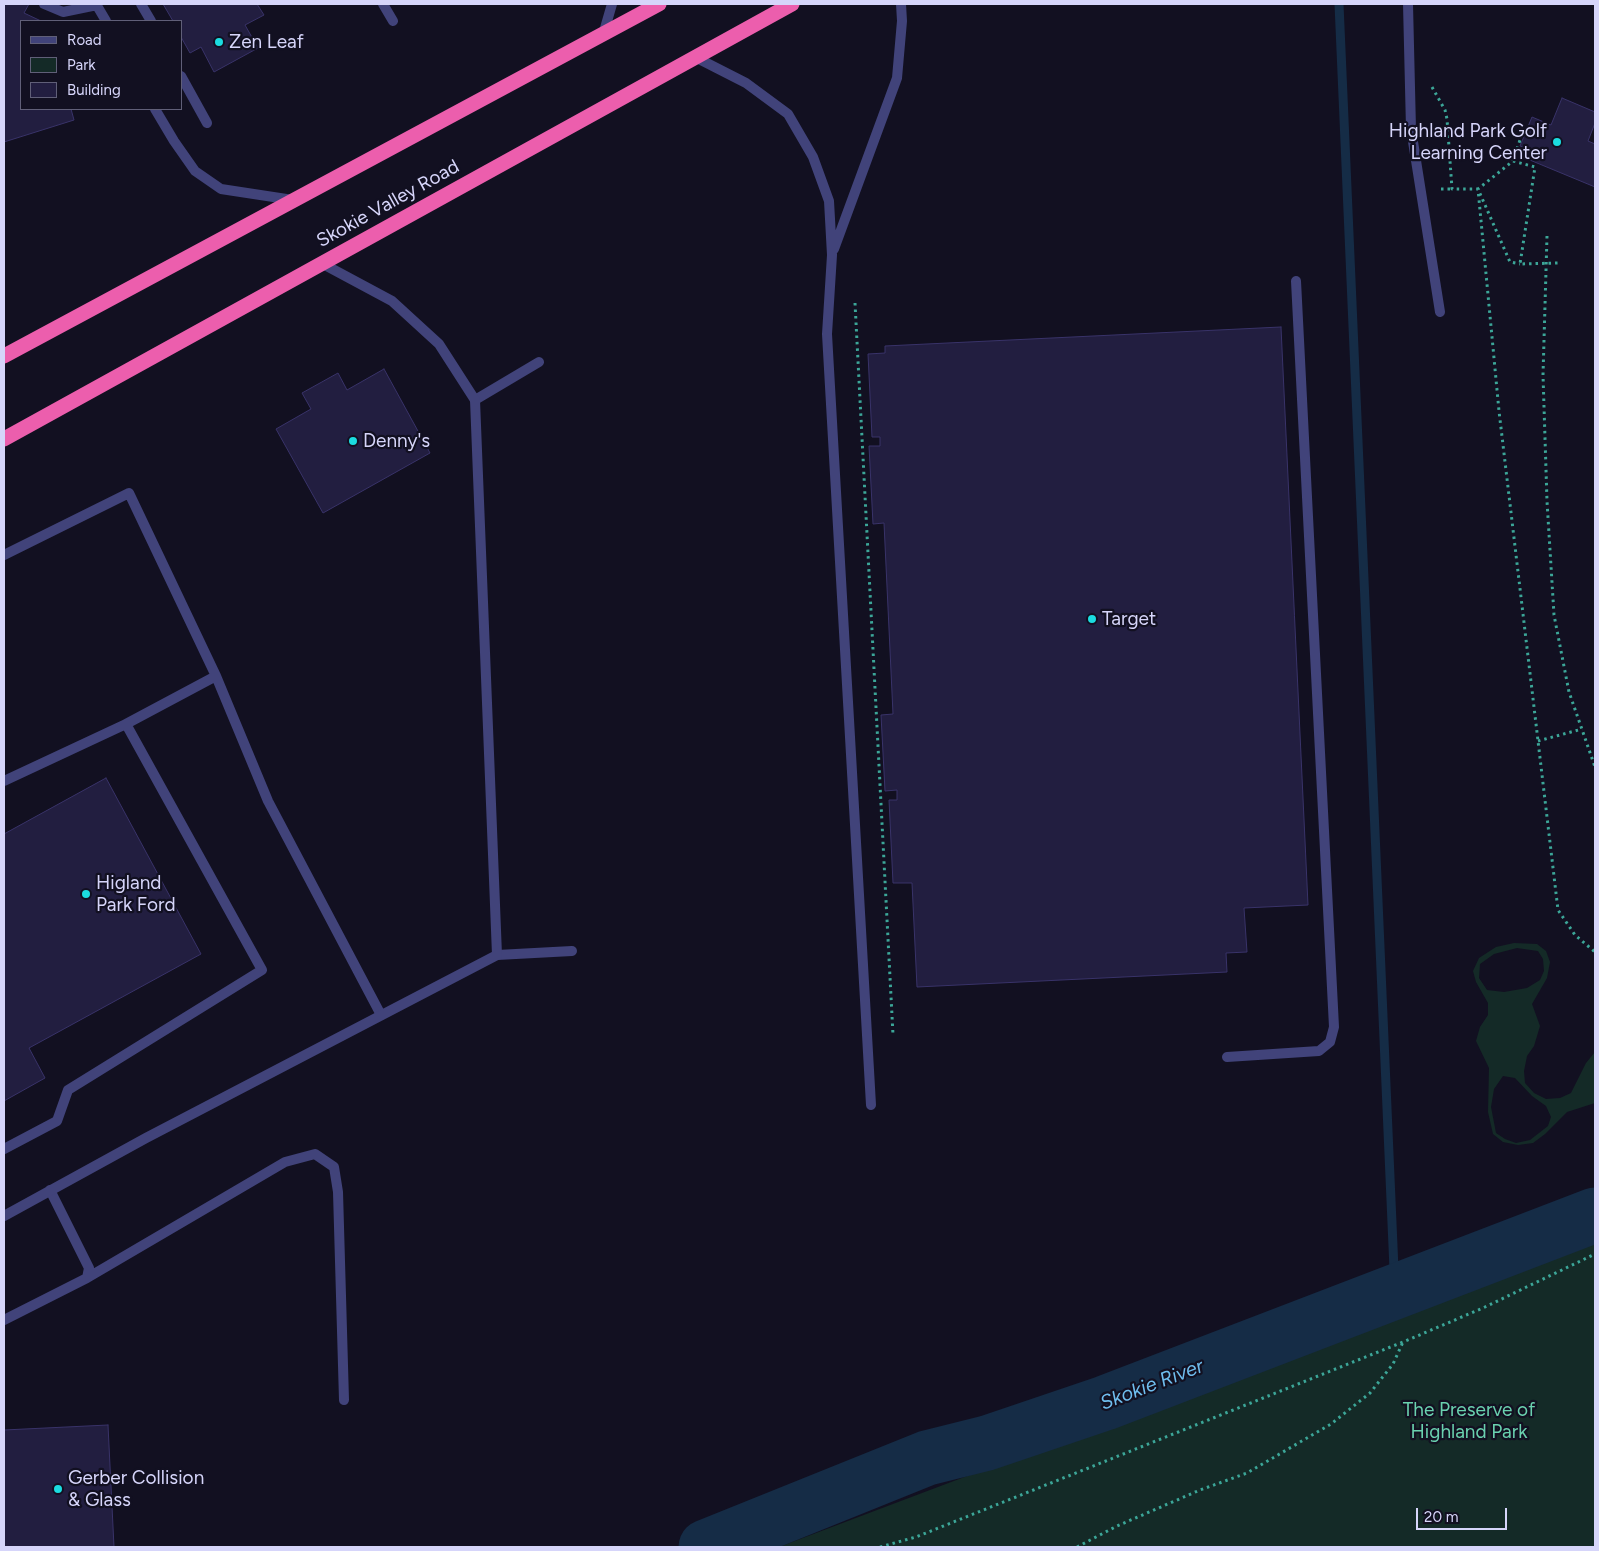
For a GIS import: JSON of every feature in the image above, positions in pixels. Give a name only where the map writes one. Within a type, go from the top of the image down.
[{"type":"highway","points":[[4,356],[659,4]]},
{"type":"highway","name":"Skokie Valley Road","points":[[4,439],[792,4]]},
{"type":"street","points":[[44,4],[63,12],[96,5],[105,20]]},
{"type":"street","points":[[142,4],[150,20]]},
{"type":"street","points":[[383,4],[393,21]]},
{"type":"street","points":[[603,34],[612,4]]},
{"type":"street","points":[[832,255],[897,78],[902,21],[901,4]]},
{"type":"street","points":[[1408,4],[1411,129],[1440,312]]},
{"type":"street","points":[[694,57],[746,83],[788,114],[812,157],[829,201],[832,255],[827,334],[871,1105]]},
{"type":"street","points":[[182,78],[207,123]]},
{"type":"street","points":[[156,110],[195,171],[221,189],[294,200]]},
{"type":"street","points":[[323,264],[392,300],[439,344],[475,400],[497,955]]},
{"type":"street","points":[[1227,1057],[1318,1051],[1330,1042],[1334,1026],[1296,281]]},
{"type":"street","points":[[475,400],[539,362]]},
{"type":"street","points":[[4,555],[129,493],[216,676],[268,801],[381,1015]]},
{"type":"street","points":[[4,781],[126,724],[216,676]]},
{"type":"street","points":[[4,1148],[57,1120],[68,1090],[262,970],[126,724]]},
{"type":"street","points":[[4,1216],[497,955],[572,951]]},
{"type":"street","points":[[4,1320],[88,1278],[285,1162],[315,1154],[334,1167],[338,1192],[344,1400]]},
{"type":"street","points":[[50,1190],[90,1268],[88,1278]]},
{"type":"path","points":[[1431,78],[1432,87],[1445,110],[1447,119],[1452,189],[1478,189],[1513,161],[1523,131],[1526,132]]},
{"type":"path","points":[[1513,161],[1535,167],[1520,264]]},
{"type":"path","points":[[1478,189],[1510,262],[1520,264],[1558,263]]},
{"type":"path","points":[[1478,189],[1499,410],[1558,910],[1575,935],[1595,952]]},
{"type":"path","points":[[1547,236],[1543,375],[1547,501],[1554,615],[1569,692],[1595,767]]},
{"type":"path","points":[[855,303],[893,1035]]},
{"type":"path","points":[[1538,741],[1582,729]]},
{"type":"path","points":[[880,1547],[916,1537],[1402,1342],[1483,1308],[1595,1254]]},
{"type":"path","points":[[1078,1547],[1117,1526],[1200,1490],[1247,1473],[1330,1424],[1370,1393],[1393,1364],[1402,1342]]},
{"type":"green space","points":[[1514,943],[1537,944],[1546,951],[1550,962],[1547,978],[1532,1004],[1540,1026],[1534,1046],[1527,1056],[1524,1071],[1525,1083],[1534,1093],[1546,1099],[1560,1098],[1571,1093],[1586,1063],[1595,1052],[1595,1103],[1567,1112],[1533,1143],[1518,1145],[1503,1142],[1493,1134],[1488,1112],[1489,1068],[1476,1041],[1480,1027],[1488,1015],[1488,1003],[1476,982],[1473,971],[1479,958],[1496,947]],"holes":[[[1517,948],[1538,951],[1543,959],[1544,971],[1540,980],[1527,988],[1504,992],[1487,990],[1479,978],[1480,964],[1494,954]],[[1503,1076],[1515,1078],[1532,1096],[1546,1106],[1551,1117],[1548,1126],[1530,1140],[1516,1143],[1496,1133],[1491,1107],[1494,1089]]]},
{"type":"green space","name":"The Preserve of Highland Park","points":[[1595,1239],[1595,1547],[779,1547],[1587,1242]]},
{"type":"building","points":[[4,4],[29,4],[24,13],[39,20],[20,20],[20,110],[71,110],[74,120],[4,142]]},
{"type":"building","name":"Zen Leaf","points":[[163,4],[257,4],[264,15],[245,25],[258,48],[214,72],[201,47],[190,53],[182,39],[182,20],[172,20]]},
{"type":"building","name":"Highland Park Golf Learning Center","points":[[1562,98],[1595,112],[1595,123],[1588,141],[1595,144],[1595,187],[1525,158],[1528,149],[1520,146],[1532,117],[1551,125]]},
{"type":"building","name":"Target","points":[[1281,327],[1308,905],[1244,908],[1247,952],[1226,953],[1227,972],[917,987],[912,883],[893,883],[889,800],[897,800],[897,790],[885,791],[881,715],[893,714],[884,523],[873,524],[869,446],[880,446],[880,437],[872,437],[868,354],[885,353],[885,346]]},
{"type":"building","name":"Denny's","points":[[384,369],[430,453],[323,513],[276,429],[311,409],[302,393],[338,373],[347,390]]},
{"type":"building","name":"Higland Park Ford","points":[[106,778],[201,954],[29,1048],[45,1078],[4,1101],[4,834]]},
{"type":"building","name":"Gerber Collision & Glass","points":[[108,1425],[114,1547],[4,1547],[4,1430]]},
{"type":"waterway","points":[[1339,4],[1395,1292]]},
{"type":"waterway","name":"Skokie River","points":[[706,1547],[927,1458],[987,1443],[1105,1403],[1595,1215]]},
{"type":"place","name":"Zen Leaf","points":[[219,42]]},
{"type":"place","name":"Highland Park Golf Learning Center","points":[[1557,142]]},
{"type":"place","name":"Denny's","points":[[353,441]]},
{"type":"place","name":"Target","points":[[1092,619]]},
{"type":"place","name":"Higland Park Ford","points":[[86,894]]},
{"type":"place","name":"Gerber Collision & Glass","points":[[58,1489]]}]
